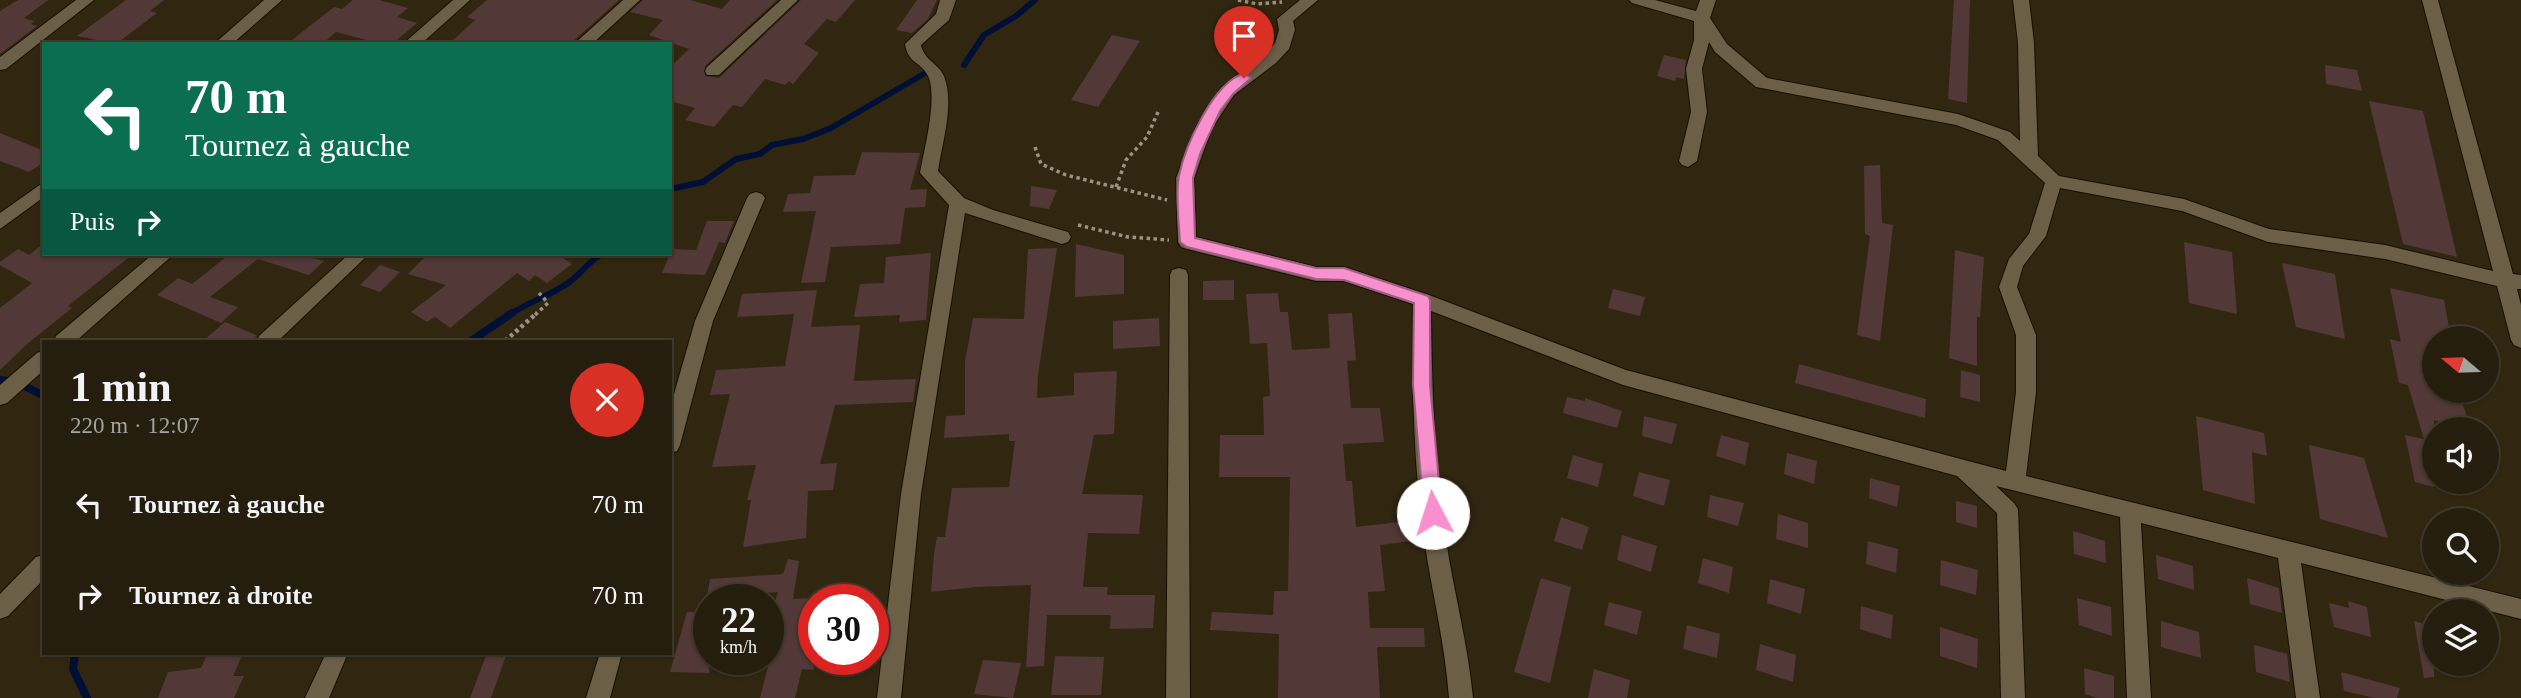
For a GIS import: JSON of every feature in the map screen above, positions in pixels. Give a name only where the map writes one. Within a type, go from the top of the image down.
[{"type":"street","points":[[0,65],[86,0]]},
{"type":"street","points":[[224,42],[274,0]]},
{"type":"street","points":[[413,42],[463,0]]},
{"type":"street","points":[[584,42],[632,0]]},
{"type":"street","points":[[713,71],[790,0]]},
{"type":"street","points":[[948,0],[943,16],[913,44],[914,54],[936,76],[938,102],[929,173],[958,203],[987,215],[1068,231]]},
{"type":"street","points":[[1637,0],[1702,18],[1721,48],[1762,83],[1958,120],[2004,136],[2054,181],[2184,205],[2269,235],[2385,252],[2513,281]]},
{"type":"street","points":[[1688,160],[1699,112],[1694,69],[1702,40],[1702,18],[1708,0]]},
{"type":"street","points":[[2021,0],[2026,43],[2029,158]]},
{"type":"street","points":[[2430,0],[2513,281],[2521,340]]},
{"type":"street","points":[[1307,3],[1285,19],[1287,30],[1283,45],[1262,66],[1228,91],[1214,109],[1185,178],[1185,204],[1189,220],[1187,242],[1316,274],[1344,274],[1422,300],[1623,377],[1963,469],[2521,609]]},
{"type":"street","points":[[2015,482],[2026,392],[2026,335],[2008,287],[2015,264],[2037,236],[2054,181]]},
{"type":"street","points":[[0,222],[42,190]]},
{"type":"street","points":[[672,438],[704,321],[756,198]]},
{"type":"street","points":[[890,698],[911,494],[958,203]]},
{"type":"street","points":[[64,340],[163,256]]},
{"type":"street","points":[[267,340],[358,256]]},
{"type":"street","points":[[1178,698],[1179,275]]},
{"type":"street","points":[[1422,300],[1422,385],[1435,539],[1457,649],[1461,698]]},
{"type":"street","points":[[0,397],[42,360]]},
{"type":"street","points":[[1963,469],[2007,509],[2013,698]]},
{"type":"street","points":[[2130,511],[2139,698]]},
{"type":"street","points":[[2288,551],[2308,698]]},
{"type":"street","points":[[0,609],[42,566]]},
{"type":"street","points":[[317,698],[336,655]]},
{"type":"street","points":[[598,698],[610,655]]},
{"type":"path","points":[[1238,0],[1256,4],[1307,3]]},
{"type":"path","points":[[1116,187],[1126,160],[1147,137],[1158,112]]},
{"type":"path","points":[[1035,146],[1041,164],[1066,175],[1185,204]]},
{"type":"path","points":[[1068,231],[1187,242]]},
{"type":"path","points":[[506,340],[548,303],[541,295]]},
{"type":"building","points":[[18,0],[48,0],[24,18],[34,21],[31,24],[37,26],[0,54],[0,11]]},
{"type":"building","points":[[126,0],[164,0],[150,11],[157,13],[119,42],[77,36]]},
{"type":"building","points":[[353,0],[379,0],[408,8],[397,17],[417,23],[394,42],[374,42],[336,32],[324,42],[290,42],[334,7],[342,9]]},
{"type":"building","points":[[487,0],[619,0],[572,42],[451,42],[475,20],[467,17]]},
{"type":"building","points":[[643,0],[690,0],[722,9],[730,0],[777,0],[705,66],[705,76],[719,78],[801,0],[855,0],[836,22],[827,19],[804,44],[819,53],[793,84],[789,81],[785,85],[765,79],[742,107],[733,105],[714,127],[685,120],[695,108],[672,102],[672,65],[689,49],[649,35],[663,20],[630,12]]},
{"type":"building","points":[[917,0],[937,0],[928,19],[912,33],[896,30]]},
{"type":"building","points":[[1954,0],[1970,0],[1967,103],[1948,99]]},
{"type":"building","points":[[1112,35],[1140,41],[1098,107],[1071,100]]},
{"type":"building","points":[[1664,55],[1686,60],[1684,79],[1676,77],[1675,81],[1657,76]]},
{"type":"building","points":[[2325,65],[2357,70],[2362,91],[2326,84]]},
{"type":"building","points":[[2369,101],[2423,111],[2457,257],[2403,244]]},
{"type":"building","points":[[0,133],[42,150],[42,163],[29,172],[0,161]]},
{"type":"building","points":[[862,152],[920,153],[910,190],[927,189],[925,207],[905,208],[900,244],[831,247],[825,282],[801,283],[816,211],[783,212],[788,194],[810,193],[814,176],[855,175]]},
{"type":"building","points":[[1880,165],[1882,223],[1893,225],[1880,341],[1857,335],[1870,236],[1865,234],[1864,166]]},
{"type":"building","points":[[1031,186],[1057,190],[1049,209],[1030,206]]},
{"type":"building","points":[[707,221],[734,221],[725,243],[719,242],[705,275],[662,273],[669,256],[672,256],[672,249],[696,250]]},
{"type":"building","points":[[2184,242],[2232,252],[2237,314],[2189,303]]},
{"type":"building","points":[[1076,244],[1124,255],[1124,294],[1075,297]]},
{"type":"building","points":[[42,245],[42,256],[130,256],[68,306],[72,308],[0,370],[0,308],[32,283],[0,265],[0,262],[18,249],[29,255]]},
{"type":"building","points":[[1057,248],[1037,398],[1074,395],[1074,373],[1117,371],[1114,434],[1094,435],[1082,494],[1143,495],[1139,534],[1088,533],[1083,587],[1108,587],[1107,595],[1155,595],[1153,628],[1110,629],[1111,615],[1047,615],[1044,666],[1026,667],[1031,585],[931,592],[937,537],[945,537],[952,488],[1009,487],[1015,441],[1009,441],[1009,434],[944,438],[946,416],[965,415],[965,362],[973,318],[1024,319],[1028,249]]},
{"type":"building","points":[[1955,250],[1984,257],[1980,317],[1977,317],[1977,366],[1949,358]]},
{"type":"building","points":[[931,253],[926,320],[899,322],[900,315],[854,317],[860,284],[884,283],[886,257]]},
{"type":"building","points":[[227,256],[307,256],[324,261],[309,275],[258,259],[210,297],[238,307],[221,323],[157,295],[178,278],[192,284]]},
{"type":"building","points":[[426,256],[560,256],[572,264],[547,283],[535,275],[529,281],[517,273],[450,328],[435,317],[427,322],[411,312],[446,285],[408,274]]},
{"type":"building","points":[[2282,263],[2335,274],[2345,339],[2296,327]]},
{"type":"building","points":[[380,265],[400,272],[380,292],[360,285]]},
{"type":"building","points":[[1234,280],[1234,300],[1203,300],[1203,281]]},
{"type":"building","points":[[2390,288],[2444,300],[2449,326],[2422,326],[2422,403],[2462,403],[2467,417],[2422,417],[2422,432],[2408,385],[2399,383],[2390,339],[2401,342]]},
{"type":"building","points":[[1613,289],[1645,297],[1640,316],[1608,308]]},
{"type":"building","points":[[817,290],[811,327],[860,325],[854,381],[916,379],[913,402],[835,405],[820,464],[837,463],[833,490],[808,491],[806,538],[743,547],[751,500],[747,500],[756,465],[712,467],[730,394],[710,395],[716,370],[785,366],[794,314],[737,317],[742,294]]},
{"type":"building","points":[[1278,293],[1280,312],[1288,312],[1292,350],[1330,348],[1328,314],[1352,313],[1356,360],[1347,361],[1351,408],[1380,408],[1384,442],[1343,444],[1346,481],[1352,481],[1356,527],[1408,521],[1412,541],[1380,545],[1385,591],[1368,592],[1370,628],[1424,628],[1425,647],[1377,647],[1380,698],[1278,698],[1279,634],[1210,630],[1212,612],[1273,615],[1274,591],[1288,591],[1290,477],[1219,477],[1220,435],[1264,435],[1263,397],[1270,396],[1267,343],[1250,344],[1246,294]]},
{"type":"building","points":[[1159,318],[1160,346],[1113,349],[1113,321]]},
{"type":"building","points":[[225,322],[256,335],[255,340],[204,340]]},
{"type":"building","points":[[1799,364],[1926,399],[1925,418],[1795,383]]},
{"type":"building","points":[[1961,370],[1980,375],[1980,402],[1960,397]]},
{"type":"building","points":[[1567,397],[1585,401],[1585,398],[1622,411],[1617,428],[1563,413]]},
{"type":"building","points":[[1644,416],[1677,424],[1672,444],[1642,436]]},
{"type":"building","points":[[2196,416],[2264,433],[2267,456],[2252,452],[2255,504],[2203,490]]},
{"type":"building","points":[[1721,435],[1749,443],[1745,465],[1716,456]]},
{"type":"building","points":[[2405,435],[2422,439],[2422,484],[2415,482]]},
{"type":"building","points":[[2309,445],[2364,458],[2388,538],[2320,519]]},
{"type":"building","points":[[1787,453],[1817,461],[1814,484],[1784,474]]},
{"type":"building","points":[[1573,455],[1603,464],[1598,487],[1567,478]]},
{"type":"building","points":[[1639,472],[1670,480],[1664,506],[1633,496]]},
{"type":"building","points":[[1870,478],[1900,486],[1897,507],[1869,498]]},
{"type":"building","points":[[1710,495],[1744,503],[1738,526],[1707,517]]},
{"type":"building","points":[[1956,501],[1977,506],[1977,528],[1956,522]]},
{"type":"building","points":[[1778,514],[1808,523],[1808,548],[1776,539]]},
{"type":"building","points":[[1561,517],[1589,527],[1582,550],[1554,541]]},
{"type":"building","points":[[2073,531],[2105,541],[2106,563],[2074,554]]},
{"type":"building","points":[[1622,535],[1657,546],[1651,572],[1617,560]]},
{"type":"building","points":[[1868,541],[1898,549],[1896,573],[1866,564]]},
{"type":"building","points":[[2156,555],[2193,566],[2194,590],[2158,579]]},
{"type":"building","points":[[1703,558],[1733,567],[1729,593],[1698,583]]},
{"type":"building","points":[[788,559],[799,561],[793,599],[798,599],[798,675],[801,675],[795,698],[760,698],[766,675],[784,675],[784,584],[709,584],[710,579],[783,574]]},
{"type":"building","points":[[1941,560],[1978,570],[1976,595],[1940,585]]},
{"type":"building","points":[[1541,578],[1571,587],[1550,683],[1514,672]]},
{"type":"building","points":[[2247,578],[2279,588],[2282,613],[2250,604]]},
{"type":"building","points":[[1770,579],[1805,589],[1801,614],[1767,603]]},
{"type":"building","points":[[2077,598],[2111,607],[2112,636],[2079,625]]},
{"type":"building","points":[[2348,601],[2367,607],[2371,637],[2334,627],[2329,603],[2349,608]]},
{"type":"building","points":[[1609,602],[1642,611],[1637,635],[1604,625]]},
{"type":"building","points":[[1861,606],[1893,615],[1891,639],[1860,629]]},
{"type":"building","points":[[687,612],[693,612],[693,673],[670,672]]},
{"type":"building","points":[[2161,621],[2199,632],[2201,658],[2161,647]]},
{"type":"building","points":[[2414,621],[2422,623],[2422,667]]},
{"type":"building","points":[[1687,625],[1720,634],[1717,658],[1683,649]]},
{"type":"building","points":[[1940,627],[1978,639],[1977,668],[1940,656]]},
{"type":"building","points":[[1760,644],[1796,655],[1793,682],[1756,670]]},
{"type":"building","points":[[2254,645],[2287,654],[2290,682],[2256,672]]},
{"type":"building","points":[[207,655],[242,655],[233,676],[244,676],[234,698],[158,698],[168,672],[201,668]]},
{"type":"building","points":[[486,655],[506,655],[491,698],[470,698]]},
{"type":"building","points":[[1055,656],[1104,657],[1101,695],[1051,695]]},
{"type":"building","points":[[983,660],[1021,663],[1013,698],[974,694]]},
{"type":"building","points":[[2084,668],[2114,676],[2114,698],[2097,698],[2085,694]]},
{"type":"building","points":[[1594,669],[1630,680],[1627,698],[1588,698]]},
{"type":"building","points":[[2341,672],[2400,688],[2397,698],[2375,698],[2344,691]]},
{"type":"waterway","points":[[964,65],[984,35],[1016,16],[1035,0]]},
{"type":"waterway","points":[[672,189],[703,182],[736,159],[760,154],[772,145],[803,139],[831,128],[927,72]]},
{"type":"waterway","points":[[510,315],[561,288],[599,256]]},
{"type":"waterway","points":[[472,340],[510,315]]},
{"type":"waterway","points":[[0,380],[17,382],[42,395]]},
{"type":"waterway","points":[[75,655],[73,669],[87,698]]},
{"type":"route","points":[[1244,78],[1228,91],[1214,109],[1193,154],[1185,178],[1185,204],[1189,220],[1187,242],[1316,274],[1344,274],[1422,300],[1422,385],[1433,513]]}]
